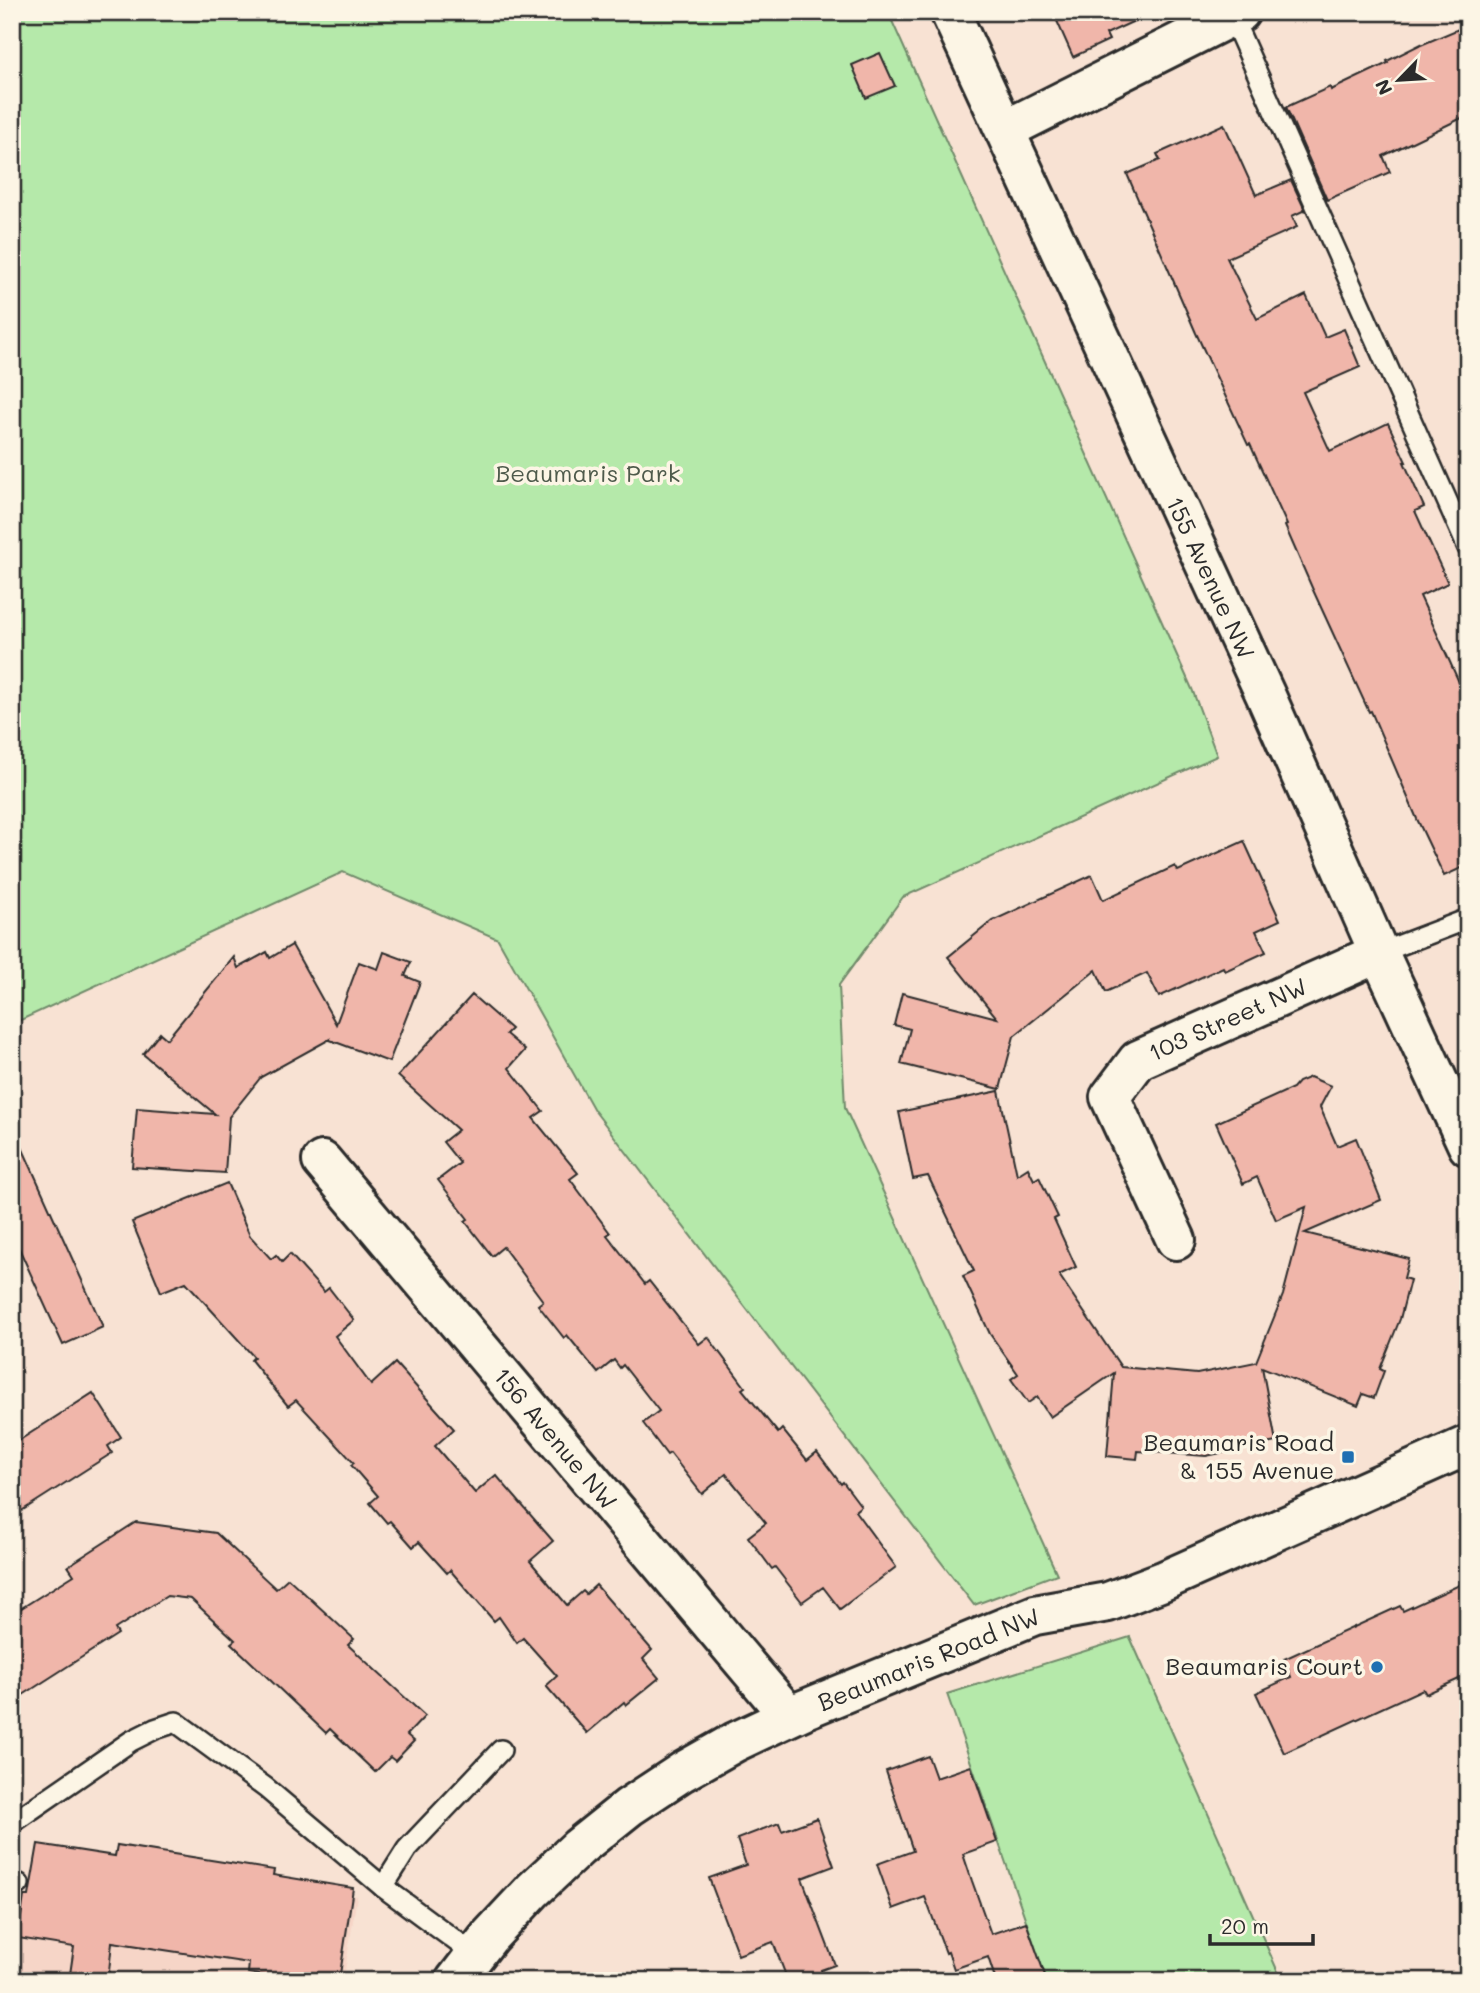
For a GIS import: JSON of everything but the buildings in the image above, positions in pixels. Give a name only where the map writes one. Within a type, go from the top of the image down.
[{"type":"street","name":"155 Avenue NW","points":[[950,12],[1265,694],[1379,953],[1468,1146]]},
{"type":"street","points":[[1005,130],[1234,13]]},
{"type":"street","name":"103 Street NW","points":[[1176,1240],[1111,1097],[1138,1060],[1379,953]]},
{"type":"street","name":"156 Avenue NW","points":[[322,1161],[789,1716]]},
{"type":"street","name":"Beaumaris Road NW","points":[[465,1968],[489,1937],[533,1890],[579,1847],[629,1807],[734,1742],[789,1716],[1035,1615],[1108,1602],[1163,1581],[1468,1445]]},
{"type":"lane","points":[[1234,13],[1468,548]]},
{"type":"lane","name":"103 Street NW","points":[[1379,953],[1468,919]]},
{"type":"lane","points":[[12,1824],[131,1741],[155,1729],[176,1723],[266,1788],[383,1887],[465,1968]]},
{"type":"lane","points":[[383,1887],[407,1849],[501,1750]]},
{"type":"shaded area","points":[[277,1884],[357,1896],[344,1977],[348,1981],[12,1981],[12,1946],[21,1946],[28,1904]]},
{"type":"green space","name":"Beaumaris Park","points":[[12,12],[888,12],[1192,689],[1217,756],[903,897],[839,985],[845,1108],[1057,1574],[974,1605],[594,1110],[498,939],[343,872],[12,1024]]},
{"type":"green space","points":[[1130,1637],[1282,1981],[1047,1981],[947,1694]]},
{"type":"place","name":"Beaumaris Road & 155 Avenue","points":[[1348,1457]]},
{"type":"place","name":"Beaumaris Court","points":[[1377,1667]]}]
